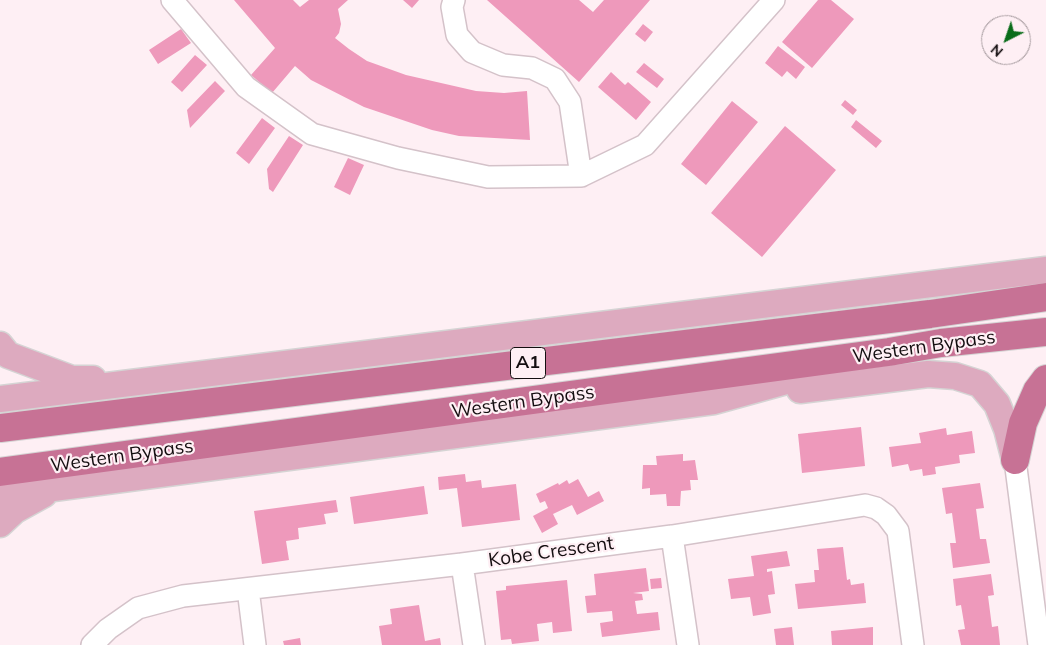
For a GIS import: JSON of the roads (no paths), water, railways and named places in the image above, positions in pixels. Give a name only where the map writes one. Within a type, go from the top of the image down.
[{"type":"highway","name":"Western Bypass","points":[[5,427],[910,316],[1046,297]]},
{"type":"highway","name":"Western Bypass","points":[[6,471],[889,352],[940,343],[1046,332]]},
{"type":"highway","points":[[1015,460],[1023,423],[1037,390],[1046,379]]},
{"type":"main road","points":[[0,399],[1046,270]]},
{"type":"main road","points":[[0,345],[8,355],[72,379],[146,381]]},
{"type":"main road","points":[[714,401],[889,352]]},
{"type":"main road","points":[[0,495],[928,374],[955,376],[980,384],[997,404],[1007,429],[1015,460]]},
{"type":"main road","points":[[0,524],[15,510],[55,488]]},
{"type":"street","points":[[172,0],[246,87],[312,134],[398,158],[488,178],[581,176],[645,145],[774,0]]},
{"type":"street","points":[[454,0],[452,7],[457,35],[472,52],[503,65],[532,68],[555,79],[570,102],[581,176]]},
{"type":"street","points":[[1015,460],[1039,645]]},
{"type":"street","name":"Kobe Crescent","points":[[92,645],[108,628],[138,608],[183,596],[462,564],[672,536],[866,505],[876,508],[893,523],[898,532],[913,645]]},
{"type":"street","points":[[672,536],[688,645]]},
{"type":"street","points":[[462,564],[474,645]]},
{"type":"street","points":[[248,589],[254,645]]}]
